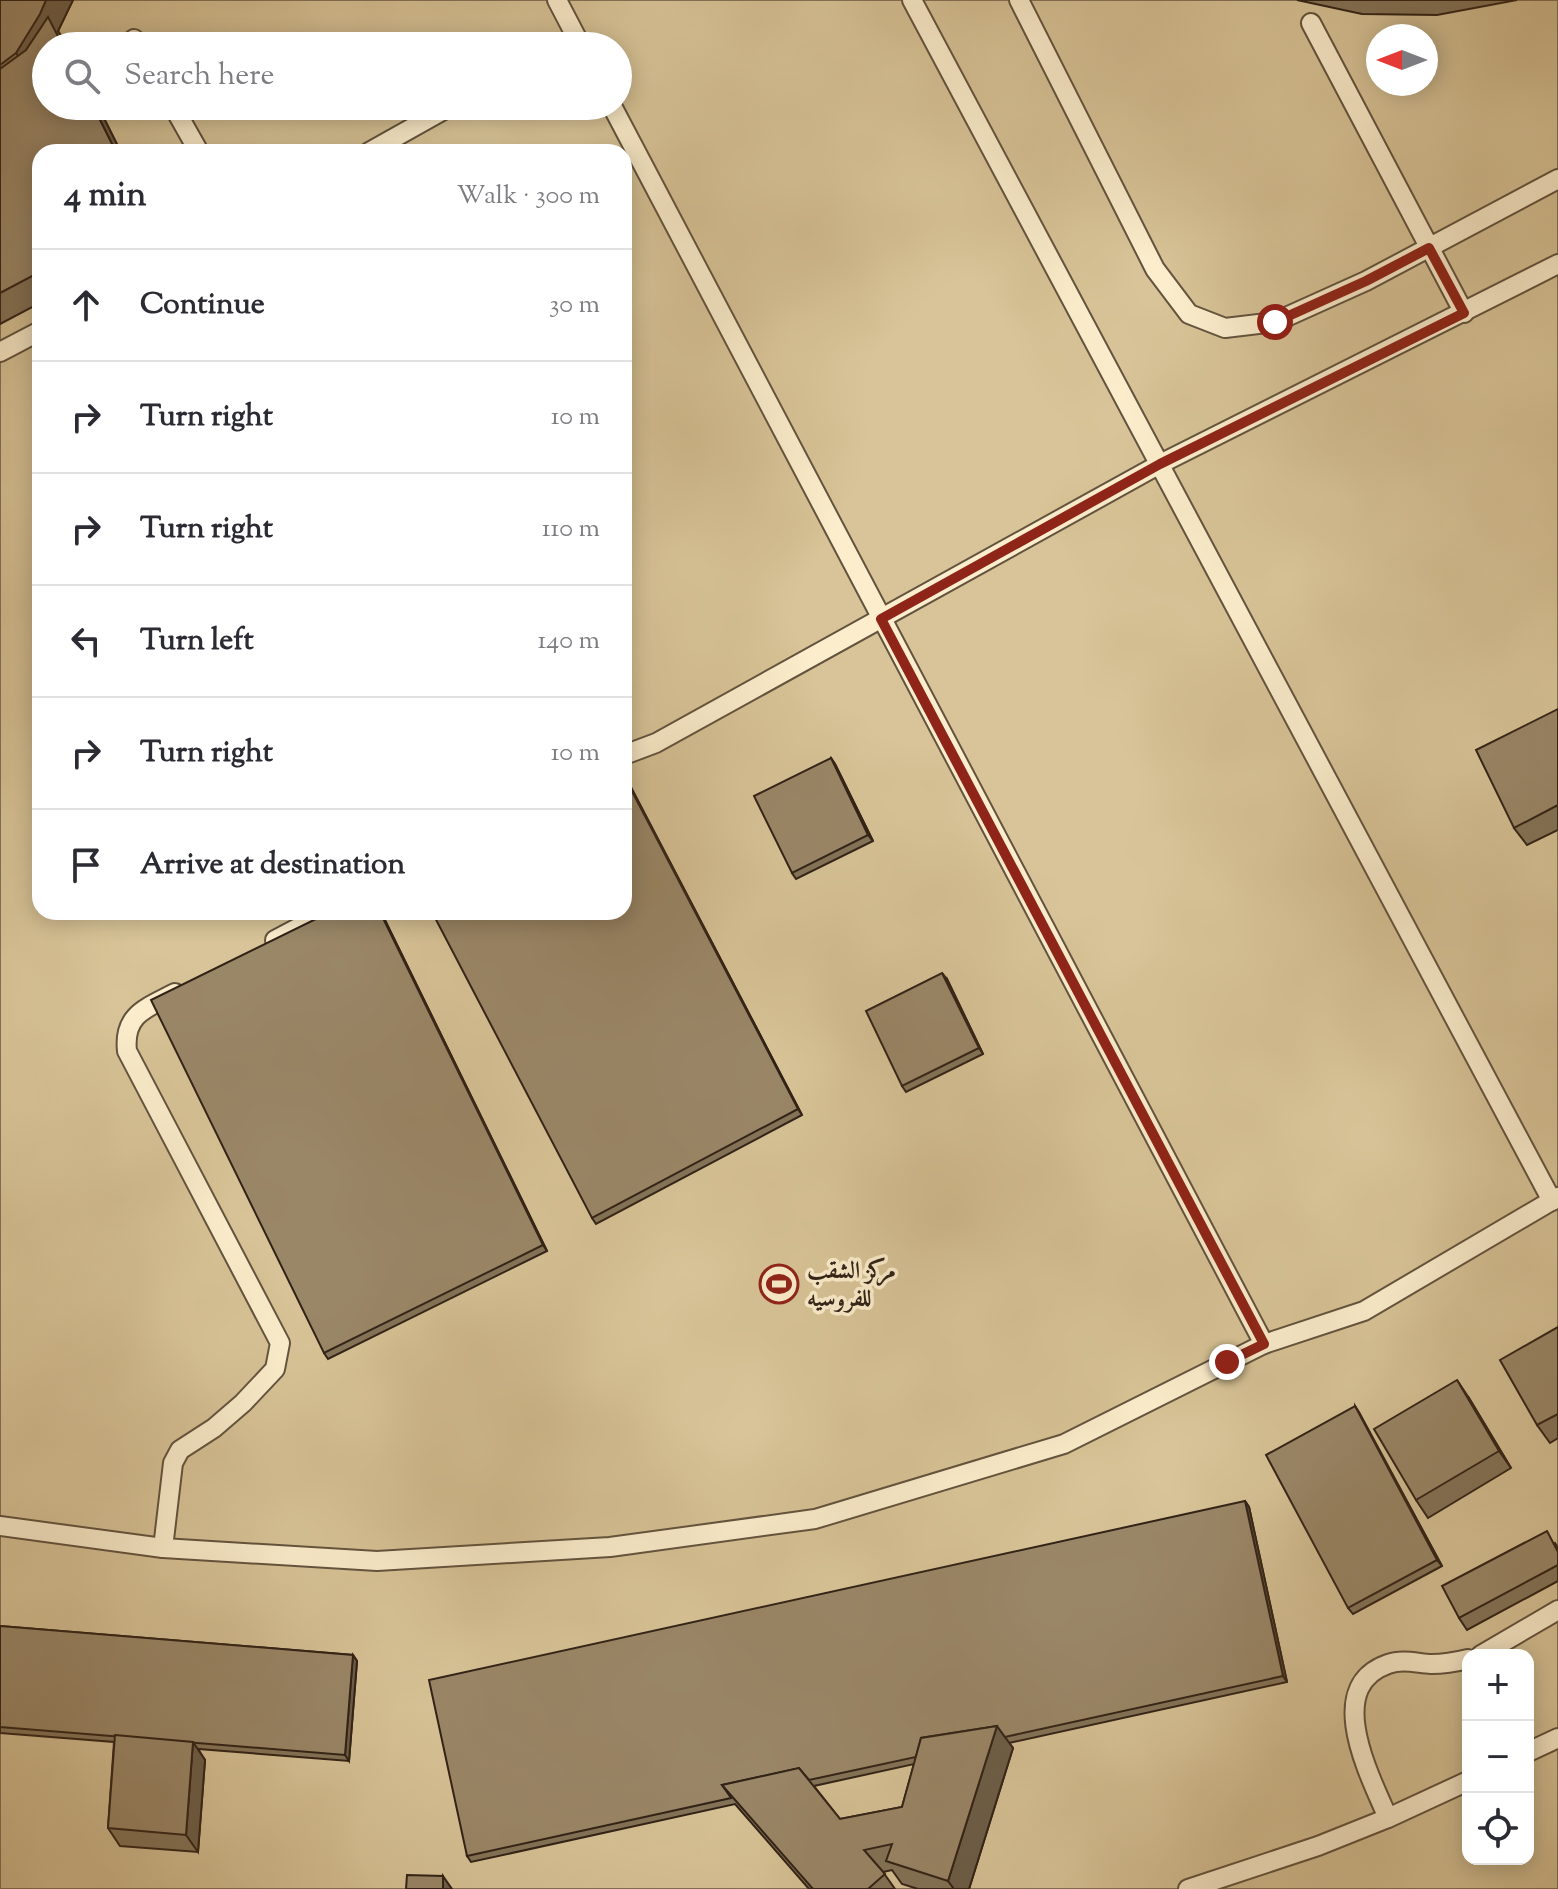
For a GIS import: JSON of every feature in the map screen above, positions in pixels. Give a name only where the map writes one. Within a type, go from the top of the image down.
[{"type":"lane","points":[[557,0],[569,32]]},
{"type":"lane","points":[[0,1526],[163,1548],[377,1561],[610,1547],[815,1519],[1064,1444],[1264,1344],[1364,1311],[1555,1199],[912,0]]},
{"type":"lane","points":[[1019,0],[1155,269],[1189,314],[1225,328],[1275,322],[1366,281],[1558,179]]},
{"type":"lane","points":[[1311,23],[1464,313]]},
{"type":"lane","points":[[181,120],[194,144]]},
{"type":"lane","points":[[383,144],[426,120]]},
{"type":"lane","points":[[619,120],[632,144]]},
{"type":"lane","points":[[632,144],[1264,1344]]},
{"type":"lane","points":[[632,752],[656,743],[1160,464],[1558,264]]},
{"type":"lane","points":[[0,352],[32,335]]},
{"type":"lane","points":[[260,948],[313,920]]},
{"type":"lane","points":[[163,1548],[173,1463],[180,1450],[214,1428],[275,1369],[280,1343],[127,1051],[129,1025],[137,1013],[192,984]]},
{"type":"lane","points":[[1491,1649],[1558,1610]]},
{"type":"lane","points":[[1388,1818],[1356,1739],[1355,1702],[1360,1689],[1368,1678],[1388,1663],[1433,1664],[1462,1660]]},
{"type":"lane","points":[[1534,1749],[1558,1738]]},
{"type":"lane","points":[[1188,1889],[1318,1846],[1462,1784]]},
{"type":"shaded area","name":"مركز الشقب للفروسيه","points":[[0,0],[1558,0],[1558,1889],[0,1889]]},
{"type":"building","points":[[0,0],[46,0],[16,53],[0,65]]},
{"type":"building","points":[[48,17],[56,32],[38,32]]},
{"type":"building","points":[[32,41],[32,120],[100,120],[112,144],[32,144],[32,276],[0,293],[0,69],[26,50]]},
{"type":"building","points":[[1558,709],[1558,805],[1514,828],[1476,750]]},
{"type":"building","points":[[831,758],[868,835],[792,873],[754,796]]},
{"type":"building","points":[[632,791],[798,1109],[592,1218],[436,920],[632,920]]},
{"type":"building","points":[[314,920],[384,920],[543,1245],[324,1353],[151,1000]]},
{"type":"building","points":[[942,973],[979,1048],[902,1086],[866,1011]]},
{"type":"building","points":[[1558,1327],[1558,1414],[1537,1425],[1500,1360]]},
{"type":"building","points":[[1457,1380],[1499,1451],[1416,1500],[1374,1429]]},
{"type":"building","points":[[1355,1406],[1437,1560],[1348,1608],[1266,1455]]},
{"type":"building","points":[[1245,1501],[1283,1676],[1005,1737],[997,1726],[921,1738],[916,1757],[809,1780],[799,1768],[722,1785],[731,1798],[467,1856],[429,1680]]},
{"type":"building","points":[[1547,1531],[1558,1552],[1558,1565],[1459,1618],[1442,1586]]},
{"type":"building","points":[[0,1626],[353,1655],[345,1755],[0,1727]]},
{"type":"building","points":[[997,1726],[948,1881],[886,1861],[892,1844],[864,1850],[885,1874],[868,1889],[813,1889],[722,1785],[799,1768],[840,1819],[902,1807],[921,1738]]},
{"type":"building","points":[[115,1735],[193,1742],[186,1835],[108,1828]]},
{"type":"building","points":[[407,1875],[443,1876],[443,1889],[406,1889]]},
{"type":"place","name":"مركز الشقب للفروسيه","points":[[779,1284]]},
{"type":"route","points":[[1227,1362],[1264,1344],[881,619],[1160,464],[1464,313],[1429,248],[1366,281],[1275,322]]}]
